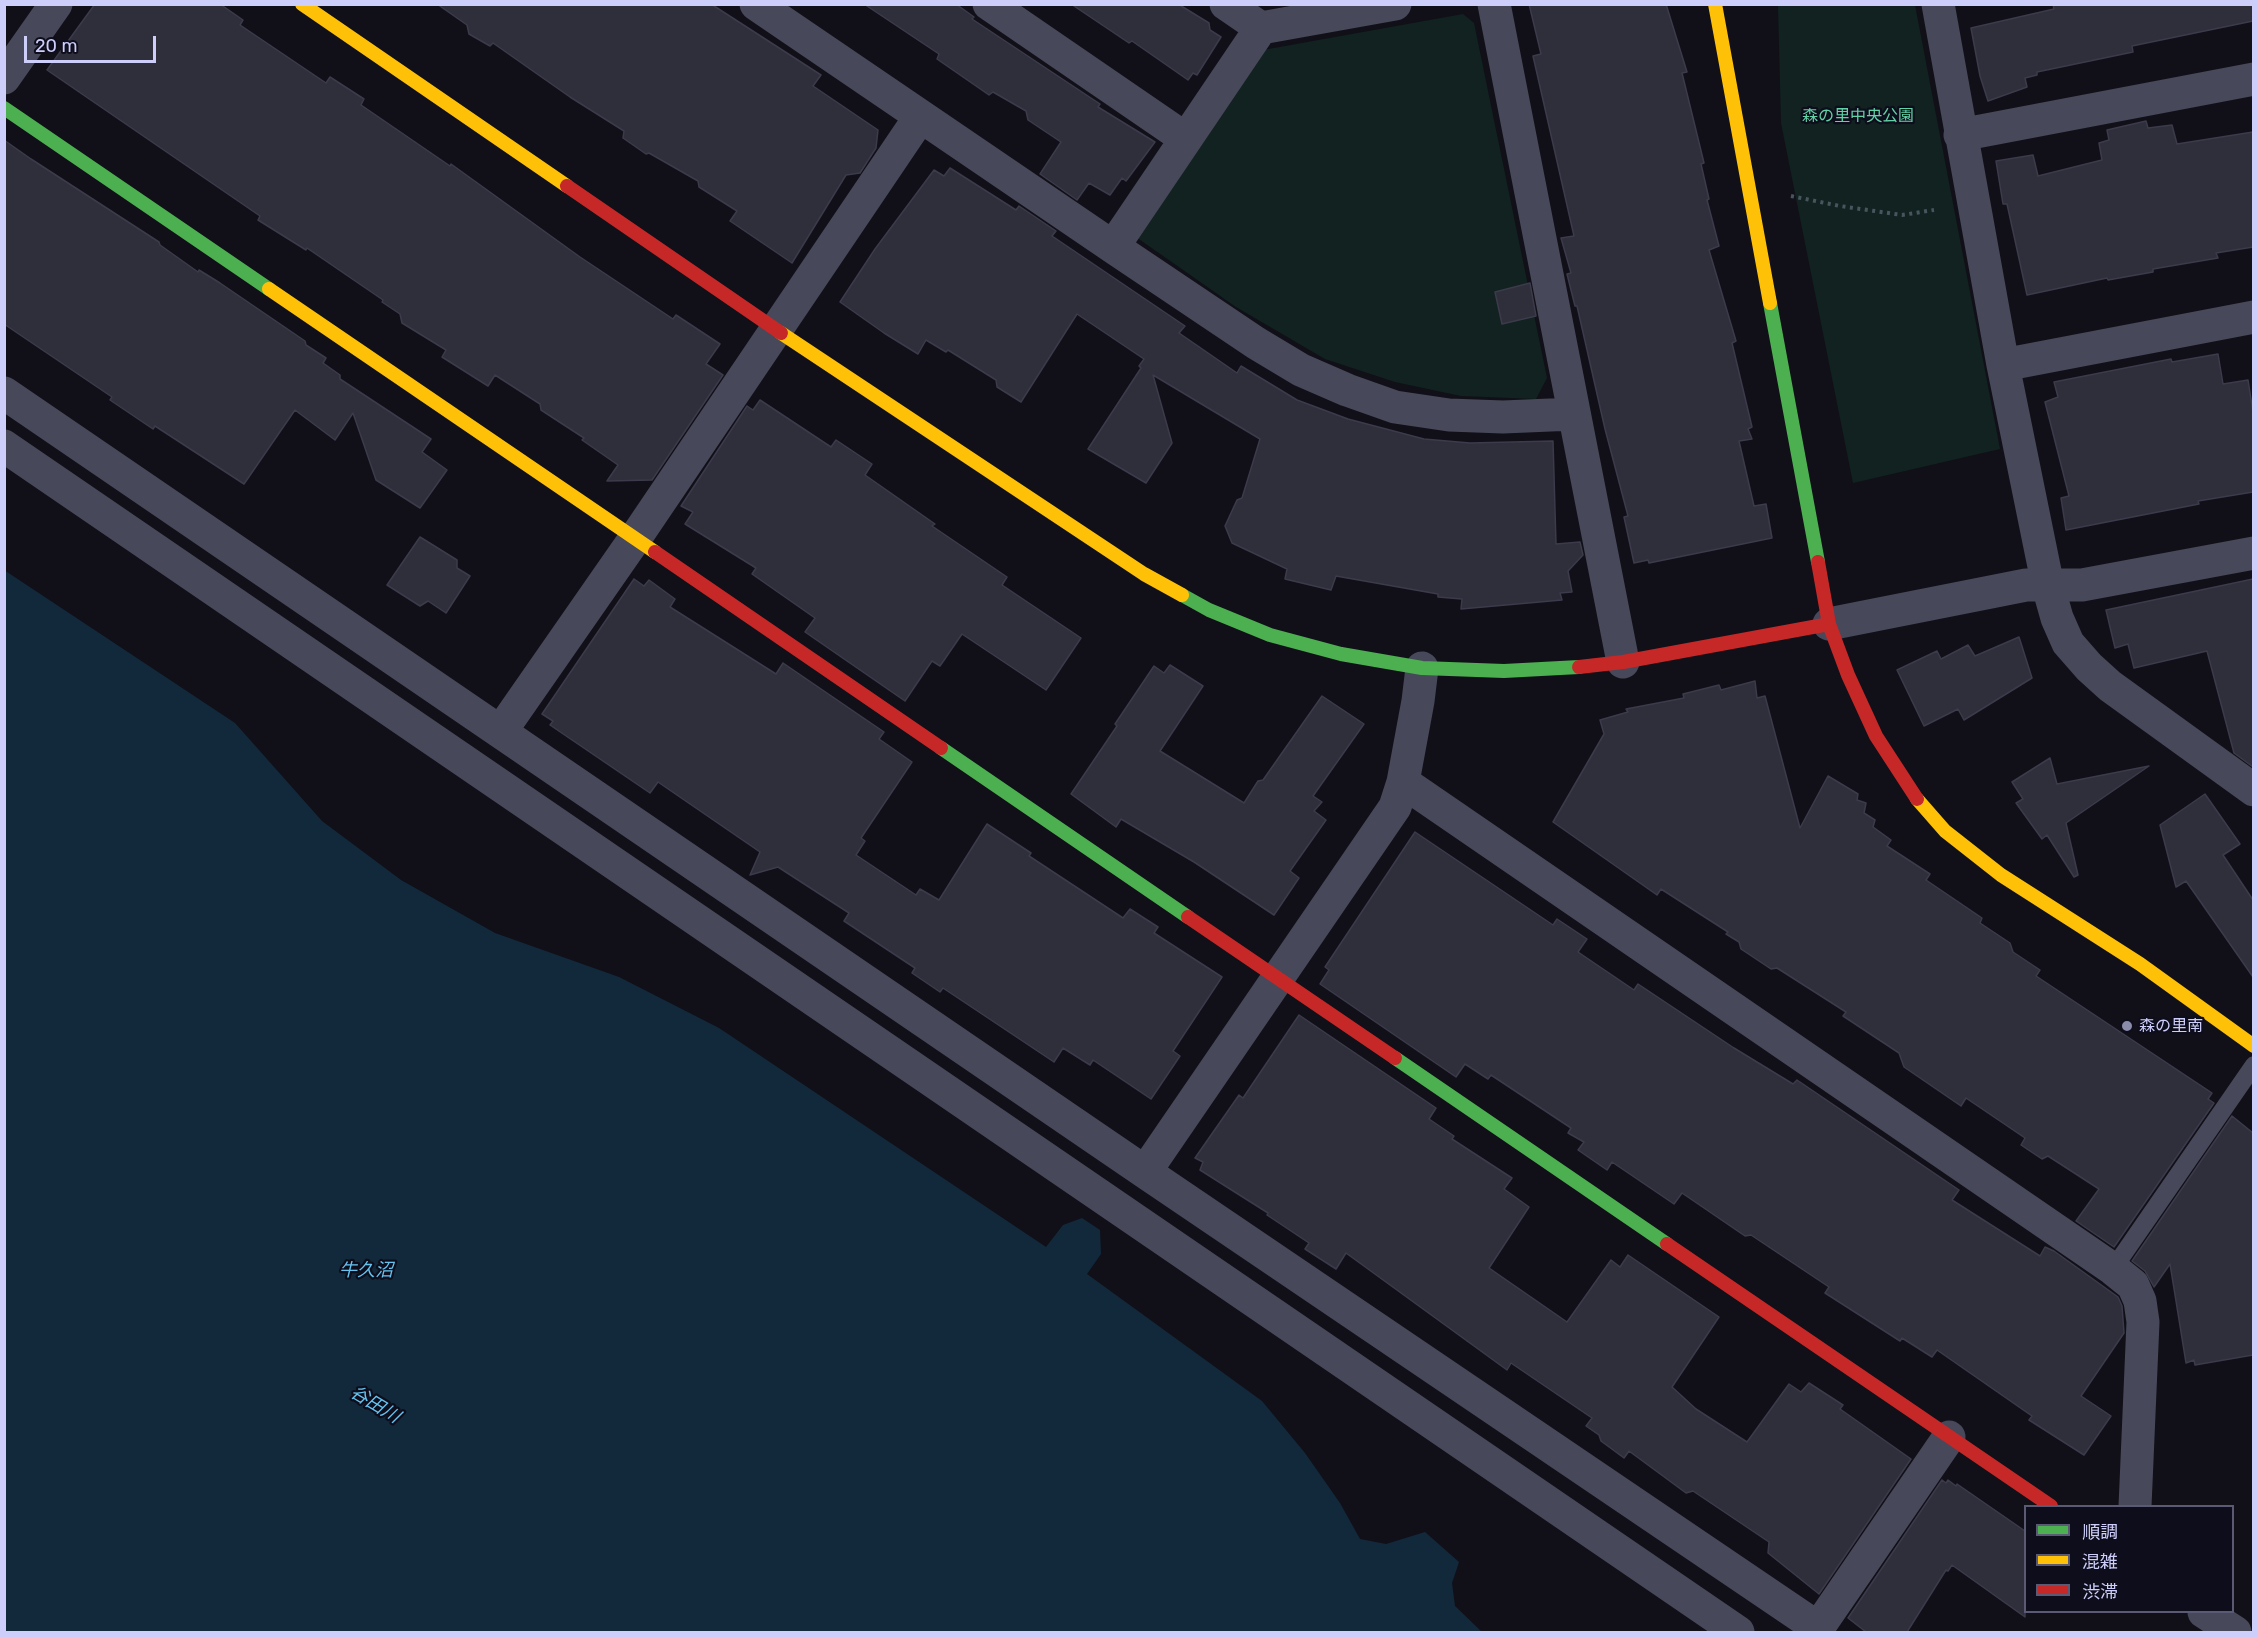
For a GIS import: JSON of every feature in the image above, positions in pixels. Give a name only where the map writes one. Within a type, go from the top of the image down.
[{"type":"street","points":[[4,78],[56,4]]},
{"type":"street","points":[[302,4],[775,329],[1144,574],[1209,610],[1280,638],[1341,654],[1422,668],[1504,671],[1564,669],[1623,662],[2026,585],[2082,585],[2253,553]]},
{"type":"street","points":[[756,4],[1113,247],[1256,343],[1301,370],[1395,407],[1449,415],[1503,417],[1574,414]]},
{"type":"street","points":[[989,4],[1186,139]]},
{"type":"street","points":[[1226,4],[1261,28],[1395,4]]},
{"type":"street","points":[[1494,4],[1623,662]]},
{"type":"street","points":[[1715,4],[1829,624],[1848,675],[1876,736],[1915,796],[1945,831],[2001,875],[2140,964],[2253,1046]]},
{"type":"street","points":[[1938,4],[2003,365],[2048,586],[2057,618],[2068,643],[2110,686],[2253,790]]},
{"type":"street","points":[[1113,247],[1261,28]]},
{"type":"street","points":[[1960,135],[2253,79]]},
{"type":"street","points":[[4,108],[636,537],[2049,1505]]},
{"type":"street","points":[[501,731],[636,537],[920,117]]},
{"type":"street","points":[[2003,365],[2253,317]]},
{"type":"street","points":[[4,393],[1145,1172],[1818,1628],[1949,1437]]},
{"type":"street","points":[[4,446],[1738,1632]]},
{"type":"street","points":[[1145,1172],[1395,807],[1403,782],[1422,668]]},
{"type":"street","points":[[1403,782],[2113,1269],[2133,1285],[2140,1301],[2143,1322],[2135,1505]]},
{"type":"street","points":[[2207,1613],[2235,1632]]},
{"type":"lane","points":[[2113,1269],[2253,1065]]},
{"type":"path","points":[[1787,196],[1902,215],[1929,212],[1972,198]]},
{"type":"green space","name":"森の里中央公園","points":[[1778,5],[1915,5],[2000,449],[1853,483],[1781,123]]},
{"type":"green space","points":[[1463,14],[1474,23],[1547,378],[1536,399],[1461,396],[1395,382],[1325,359],[1236,307],[1136,237],[1263,50]]},
{"type":"water","name":"牛久沼","points":[[4,570],[235,723],[322,821],[401,880],[495,933],[619,977],[719,1028],[1046,1247],[1063,1225],[1082,1218],[1100,1230],[1101,1254],[1087,1274],[1262,1401],[1305,1453],[1340,1503],[1360,1539],[1386,1544],[1425,1532],[1459,1562],[1452,1583],[1455,1606],[1482,1632],[5,1632]]},
{"type":"building","points":[[95,4],[220,4],[243,20],[240,25],[326,83],[330,77],[364,99],[361,105],[450,166],[451,164],[580,257],[673,319],[676,315],[720,344],[706,364],[723,375],[652,480],[607,481],[618,465],[582,440],[584,438],[541,410],[540,404],[495,375],[488,386],[442,357],[446,350],[402,323],[400,314],[382,302],[383,300],[307,248],[306,250],[258,220],[260,216],[47,70]]},
{"type":"building","points":[[437,4],[711,4],[821,75],[813,86],[878,130],[876,148],[860,173],[846,175],[792,263],[730,221],[737,211],[699,187],[698,181],[649,153],[646,154],[623,138],[624,131],[570,97],[493,43],[490,46],[469,34],[467,25]]},
{"type":"building","points":[[864,4],[956,4],[974,17],[972,19],[1100,104],[1098,107],[1155,142],[1126,181],[1122,178],[1110,195],[1089,183],[1077,200],[1040,174],[1061,142],[1028,120],[1026,111],[993,92],[989,95],[937,59],[939,54]]},
{"type":"building","points":[[1071,4],[1178,4],[1209,23],[1210,30],[1221,37],[1197,75],[1193,73],[1188,80],[1132,41],[1129,43]]},
{"type":"building","points":[[1529,4],[1666,4],[1687,72],[1682,73],[1704,163],[1701,164],[1709,199],[1707,200],[1719,246],[1709,250],[1736,341],[1732,343],[1752,427],[1748,429],[1752,439],[1739,441],[1754,506],[1766,504],[1772,538],[1649,563],[1648,560],[1634,563],[1624,517],[1628,516],[1605,429],[1577,306],[1575,306],[1567,274],[1571,273],[1561,238],[1574,236],[1533,56],[1541,54]]},
{"type":"building","points":[[2053,4],[2253,4],[2253,21],[2132,46],[2133,52],[2037,72],[2037,75],[2025,78],[2027,87],[1988,101],[1980,76],[1971,28],[2054,9]]},
{"type":"building","points":[[2146,121],[2148,128],[2172,125],[2177,144],[2253,132],[2253,247],[2216,253],[2218,258],[2153,269],[2153,272],[2108,280],[2107,278],[2027,295],[2007,204],[2003,204],[1996,161],[2033,155],[2038,176],[2102,160],[2099,143],[2109,140],[2107,130]]},
{"type":"building","points":[[4,140],[159,242],[198,272],[199,270],[220,283],[305,341],[306,345],[326,358],[323,363],[340,375],[340,379],[431,439],[422,452],[447,470],[420,508],[376,480],[353,413],[335,440],[295,410],[244,484],[155,426],[153,429],[110,400],[112,397],[4,324]]},
{"type":"building","points":[[950,168],[1016,210],[1019,206],[1056,231],[1052,236],[1185,326],[1179,333],[1237,373],[1241,366],[1297,400],[1348,419],[1424,439],[1470,443],[1553,441],[1556,544],[1580,542],[1583,555],[1568,571],[1572,592],[1560,593],[1562,600],[1461,609],[1462,599],[1438,597],[1438,594],[1336,576],[1331,590],[1285,579],[1287,569],[1232,543],[1225,526],[1237,500],[1242,498],[1260,439],[1153,375],[1172,443],[1146,483],[1088,449],[1141,368],[1139,366],[1144,359],[1077,314],[1021,402],[997,387],[996,380],[948,350],[946,352],[926,340],[918,354],[884,333],[840,302],[875,249],[934,170],[944,176]]},
{"type":"building","points":[[1530,283],[1536,316],[1502,324],[1495,292]]},
{"type":"building","points":[[2218,354],[2223,384],[2248,380],[2253,412],[2253,492],[2198,501],[2199,504],[2066,530],[2061,498],[2069,496],[2045,402],[2058,397],[2054,382],[2171,359],[2172,362]]},
{"type":"building","points":[[760,400],[831,447],[836,440],[872,464],[865,475],[935,524],[932,526],[1007,577],[1002,585],[1081,638],[1046,690],[962,634],[940,666],[932,661],[905,701],[805,632],[815,618],[752,574],[756,568],[685,524],[693,512],[681,506],[747,406],[753,410]]},
{"type":"building","points":[[420,537],[457,560],[457,568],[470,576],[446,613],[428,601],[420,606],[387,585]]},
{"type":"building","points":[[634,579],[644,586],[649,580],[675,599],[670,607],[776,674],[783,663],[884,732],[879,739],[912,762],[861,838],[865,841],[856,855],[916,895],[920,889],[939,900],[987,824],[1031,853],[1029,856],[1123,918],[1130,909],[1158,927],[1154,933],[1222,977],[1173,1051],[1180,1056],[1151,1099],[1093,1060],[1090,1065],[1063,1048],[1054,1062],[943,988],[940,992],[912,973],[915,968],[844,921],[849,913],[778,867],[750,875],[760,852],[658,782],[650,793],[550,725],[553,721],[542,714]]},
{"type":"building","points":[[2253,579],[2253,767],[2234,753],[2207,651],[2134,668],[2128,644],[2115,648],[2106,610]]},
{"type":"building","points":[[2019,637],[2032,678],[1964,720],[1958,709],[1924,726],[1897,670],[1937,651],[1941,659],[1968,645],[1975,656]]},
{"type":"building","points":[[1170,665],[1203,686],[1160,751],[1244,803],[1258,781],[1263,780],[1322,696],[1364,724],[1313,796],[1322,802],[1314,811],[1326,820],[1290,871],[1299,878],[1274,915],[1194,862],[1121,819],[1116,827],[1071,794],[1154,666],[1164,673]]},
{"type":"building","points":[[1755,681],[1757,698],[1765,696],[1800,828],[1828,776],[1858,794],[1857,800],[1866,803],[1864,813],[1875,820],[1873,827],[1891,840],[1887,846],[1930,874],[1926,880],[1982,918],[1980,923],[2010,943],[2013,952],[2040,970],[2036,976],[2212,1093],[2208,1099],[2214,1103],[2114,1247],[2076,1221],[2099,1189],[2048,1156],[2042,1159],[2021,1145],[2025,1138],[1966,1098],[1961,1106],[1904,1067],[1899,1053],[1843,1016],[1846,1012],[1777,968],[1771,969],[1741,949],[1739,942],[1726,934],[1728,932],[1661,889],[1657,895],[1553,822],[1604,734],[1600,720],[1628,712],[1626,709],[1684,698],[1683,694],[1719,685],[1721,690]]},
{"type":"building","points":[[2050,758],[2057,784],[2149,766],[2066,823],[2078,875],[2074,877],[2047,835],[2042,839],[2016,803],[2023,799],[2012,782]]},
{"type":"building","points":[[2205,794],[2240,844],[2223,855],[2253,900],[2253,977],[2186,881],[2176,887],[2160,825]]},
{"type":"building","points":[[1415,832],[1553,925],[1557,919],[1587,939],[1578,952],[1634,990],[1638,984],[1793,1084],[1797,1080],[1959,1190],[1952,1200],[2040,1256],[2045,1247],[2054,1251],[2118,1297],[2122,1306],[2124,1333],[2081,1396],[2111,1416],[2084,1455],[2029,1420],[2032,1416],[1937,1350],[1932,1357],[1902,1338],[1900,1341],[1825,1293],[1829,1287],[1751,1235],[1745,1236],[1682,1193],[1674,1204],[1612,1162],[1607,1170],[1578,1150],[1584,1142],[1568,1133],[1571,1128],[1491,1075],[1488,1079],[1465,1064],[1456,1077],[1320,984],[1329,970],[1325,967]]},
{"type":"building","points":[[1299,1015],[1436,1108],[1429,1119],[1454,1136],[1452,1139],[1512,1178],[1504,1189],[1529,1207],[1489,1268],[1567,1322],[1611,1260],[1620,1267],[1628,1255],[1719,1317],[1672,1387],[1696,1409],[1747,1442],[1789,1384],[1801,1392],[1809,1383],[1843,1405],[1840,1409],[1911,1459],[1819,1594],[1768,1553],[1769,1542],[1693,1491],[1686,1493],[1629,1451],[1624,1458],[1601,1441],[1599,1435],[1586,1426],[1592,1418],[1511,1363],[1507,1370],[1346,1253],[1336,1269],[1305,1249],[1309,1243],[1267,1215],[1268,1213],[1200,1170],[1203,1162],[1195,1158],[1239,1095],[1243,1098]]},
{"type":"building","points":[[2232,1116],[2253,1133],[2253,1355],[2195,1365],[2194,1360],[2186,1363],[2170,1264],[2154,1287],[2145,1271],[2132,1261]]},
{"type":"building","points":[[1942,1480],[1946,1483],[1948,1480],[1956,1486],[1957,1484],[2024,1530],[2025,1617],[1952,1565],[1948,1571],[1946,1570],[1907,1632],[1866,1632],[1848,1618]]},
{"type":"traffic: fast","points":[[4,108],[269,289]]},
{"type":"traffic: fast","points":[[1770,303],[1818,562]]},
{"type":"traffic: fast","points":[[1182,595],[1209,610],[1270,635],[1341,654],[1422,668],[1504,671],[1579,667]]},
{"type":"traffic: fast","points":[[941,748],[1188,917]]},
{"type":"traffic: fast","points":[[1395,1058],[1667,1244]]},
{"type":"traffic: slow","points":[[302,4],[567,186]]},
{"type":"traffic: slow","points":[[1715,4],[1770,303]]},
{"type":"traffic: slow","points":[[269,289],[655,552]]},
{"type":"traffic: slow","points":[[781,333],[1144,574],[1182,595]]},
{"type":"traffic: slow","points":[[1917,799],[1945,831],[2001,875],[2140,964],[2254,1046]]},
{"type":"traffic: jam","points":[[567,186],[781,333]]},
{"type":"traffic: jam","points":[[655,552],[941,748]]},
{"type":"traffic: jam","points":[[1818,562],[1829,624],[1848,675],[1876,736],[1917,799]]},
{"type":"traffic: jam","points":[[1579,667],[1623,662],[1829,624]]},
{"type":"traffic: jam","points":[[1188,917],[1395,1058]]},
{"type":"traffic: jam","points":[[1667,1244],[2050,1505]]},
{"type":"place","name":"森の里南","points":[[2127,1026]]},
{"type":"water label","name":"谷田川","points":[[375,1405]]}]
